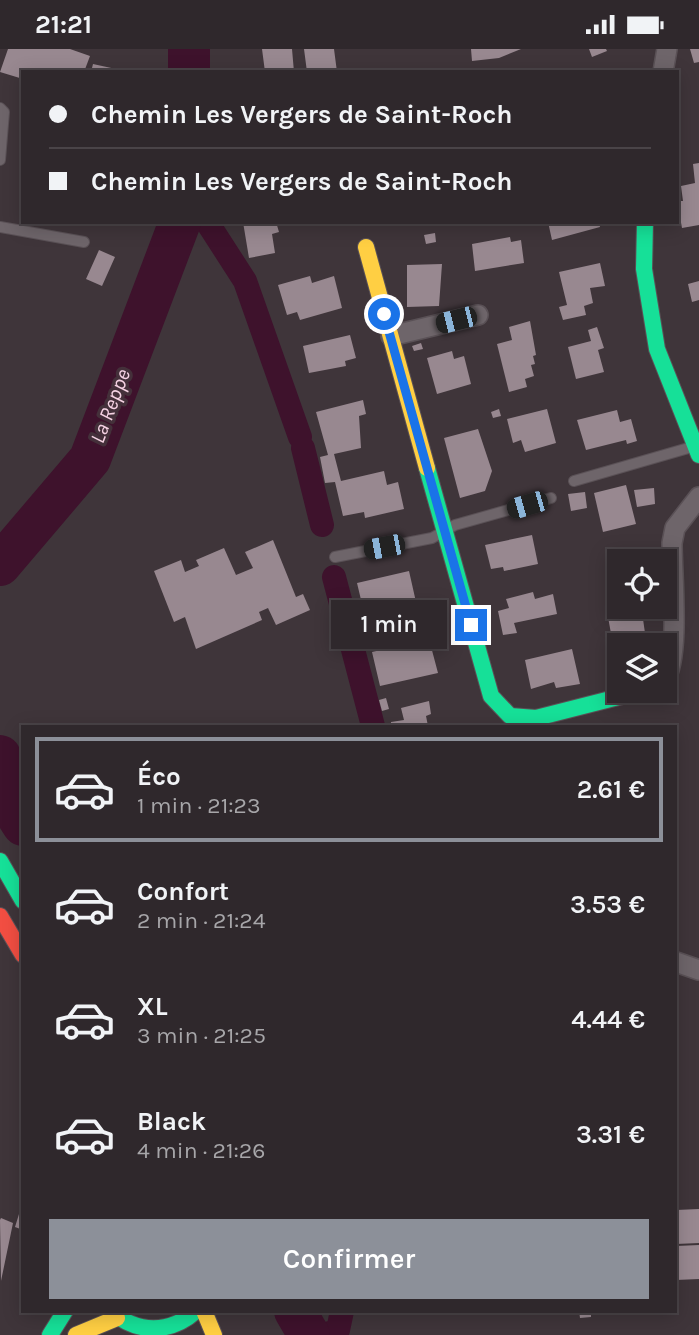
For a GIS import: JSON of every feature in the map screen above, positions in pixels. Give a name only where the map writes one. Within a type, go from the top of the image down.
[{"type":"street","points":[[663,70],[667,49]]},
{"type":"street","points":[[645,224],[643,269],[657,349],[697,451]]},
{"type":"street","points":[[366,247],[491,695],[510,716],[536,718],[607,700]]},
{"type":"street","points":[[391,336],[478,315]]},
{"type":"street","points":[[673,633],[673,536],[684,513],[699,497]]},
{"type":"street","points":[[0,861],[21,898]]},
{"type":"street","points":[[0,916],[21,952]]},
{"type":"street","points":[[677,962],[699,970]]},
{"type":"street","points":[[50,1335],[64,1313]]},
{"type":"street","points":[[76,1335],[114,1314],[127,1326],[153,1334],[182,1325],[194,1313]]},
{"type":"street","points":[[205,1313],[214,1335]]},
{"type":"lane","points":[[0,108],[4,112],[0,160]]},
{"type":"lane","points":[[0,227],[84,242]]},
{"type":"lane","points":[[574,481],[697,451]]},
{"type":"lane","points":[[335,557],[432,538],[455,525],[551,498]]},
{"type":"building","points":[[8,49],[70,49],[90,56],[85,70],[21,70],[21,78],[0,72]]},
{"type":"building","points":[[262,49],[292,49],[294,70],[265,70]]},
{"type":"building","points":[[304,49],[334,49],[337,70],[307,70]]},
{"type":"building","points":[[471,49],[521,49],[499,58],[472,61]]},
{"type":"building","points":[[589,49],[606,49],[607,51],[592,57]]},
{"type":"building","points":[[690,49],[699,49],[699,62],[694,63]]},
{"type":"building","points":[[93,64],[120,70],[92,70]]},
{"type":"building","points":[[699,163],[699,225],[682,228],[679,212],[679,201],[683,201],[681,186],[695,183],[693,164]]},
{"type":"building","points":[[243,224],[277,224],[279,232],[272,234],[275,253],[249,258]]},
{"type":"building","points":[[548,224],[599,224],[600,227],[552,240]]},
{"type":"building","points":[[435,233],[436,242],[426,244],[424,235]]},
{"type":"building","points":[[510,237],[511,242],[521,240],[524,263],[475,271],[472,244]]},
{"type":"building","points":[[99,250],[115,257],[102,286],[86,279]]},
{"type":"building","points":[[600,263],[605,286],[590,288],[593,303],[584,306],[586,315],[563,320],[559,307],[567,305],[559,272]]},
{"type":"building","points":[[442,264],[439,306],[407,307],[407,265]]},
{"type":"building","points":[[310,276],[312,283],[334,276],[342,308],[300,320],[297,312],[287,315],[278,285]]},
{"type":"building","points":[[699,281],[699,300],[692,302],[688,284]]},
{"type":"building","points":[[530,321],[536,355],[533,356],[535,364],[531,365],[534,376],[525,379],[527,387],[509,392],[497,344],[512,340],[509,327]]},
{"type":"building","points":[[597,327],[604,348],[598,350],[604,372],[576,379],[568,347],[591,341],[588,330]]},
{"type":"building","points":[[350,335],[356,358],[345,361],[346,366],[309,373],[303,346]]},
{"type":"building","points":[[421,343],[423,349],[414,351],[412,346]]},
{"type":"building","points":[[452,351],[454,359],[464,356],[471,384],[437,394],[427,358]]},
{"type":"building","points":[[363,400],[366,414],[359,416],[361,448],[334,454],[341,481],[384,471],[387,485],[398,482],[404,509],[365,518],[364,512],[343,516],[335,482],[325,483],[320,457],[328,455],[316,412]]},
{"type":"building","points":[[499,409],[501,416],[493,418],[491,412]]},
{"type":"building","points":[[547,409],[556,443],[525,452],[521,440],[513,443],[507,419]]},
{"type":"building","points":[[617,410],[620,422],[631,419],[637,441],[627,444],[626,440],[586,450],[577,420]]},
{"type":"building","points":[[478,429],[492,471],[485,491],[460,498],[444,438]]},
{"type":"building","points":[[626,485],[636,524],[603,532],[594,493]]},
{"type":"building","points":[[654,488],[655,504],[637,507],[634,490]]},
{"type":"building","points":[[585,492],[587,508],[571,511],[568,494]]},
{"type":"building","points":[[532,535],[538,564],[504,571],[503,567],[491,569],[485,545]]},
{"type":"building","points":[[273,540],[296,597],[303,594],[310,610],[276,625],[268,608],[259,612],[262,620],[196,649],[185,617],[174,622],[154,571],[181,560],[185,572],[199,566],[196,560],[224,548],[236,575],[253,568],[245,552]]},
{"type":"building","points":[[409,571],[416,602],[374,611],[372,601],[362,604],[357,583]]},
{"type":"building","points":[[533,592],[535,599],[553,594],[557,614],[514,623],[517,633],[503,635],[498,611],[509,608],[506,599]]},
{"type":"building","points":[[608,619],[643,619],[645,633],[611,633]]},
{"type":"building","points":[[429,639],[438,673],[380,686],[372,652]]},
{"type":"building","points":[[572,649],[580,684],[556,688],[554,682],[531,689],[525,660]]},
{"type":"building","points":[[386,698],[389,709],[382,711],[379,700]]},
{"type":"building","points":[[429,701],[431,714],[426,716],[428,725],[391,725],[391,722],[404,720],[401,708]]},
{"type":"building","points":[[699,1209],[699,1243],[677,1244],[677,1210]]},
{"type":"building","points":[[19,1214],[21,1214],[21,1229],[15,1227]]},
{"type":"building","points":[[1,1218],[13,1223],[1,1281],[0,1220]]},
{"type":"building","points":[[699,1245],[699,1279],[677,1280],[677,1246]]},
{"type":"building","points":[[579,1313],[591,1313],[591,1317],[580,1318]]},
{"type":"waterway","name":"La Reppe","points":[[189,49],[189,70]]},
{"type":"waterway","name":"La Reppe","points":[[0,565],[90,459],[179,224]]},
{"type":"waterway","points":[[208,224],[245,281],[300,437]]},
{"type":"waterway","points":[[303,448],[322,525]]},
{"type":"waterway","points":[[334,577],[373,725]]},
{"type":"waterway","name":"La Reppe","points":[[0,756],[16,814],[21,822]]},
{"type":"waterway","name":"La Reppe","points":[[296,1313],[309,1335]]},
{"type":"waterway","points":[[324,1335],[338,1330],[342,1313]]},
{"type":"traffic: fast","points":[[645,224],[644,269],[657,349],[699,455]]},
{"type":"traffic: fast","points":[[427,468],[491,696],[510,716],[536,718],[607,700]]},
{"type":"traffic: fast","points":[[0,861],[21,898]]},
{"type":"traffic: fast","points":[[50,1335],[64,1313]]},
{"type":"traffic: fast","points":[[114,1313],[132,1324],[154,1328],[175,1324],[194,1313]]},
{"type":"traffic: slow","points":[[366,247],[427,468]]},
{"type":"traffic: slow","points":[[205,1313],[214,1335]]},
{"type":"traffic: slow","points":[[76,1335],[117,1318]]},
{"type":"traffic: jam","points":[[0,916],[21,952]]},
{"type":"route","points":[[384,314],[471,625]]}]
